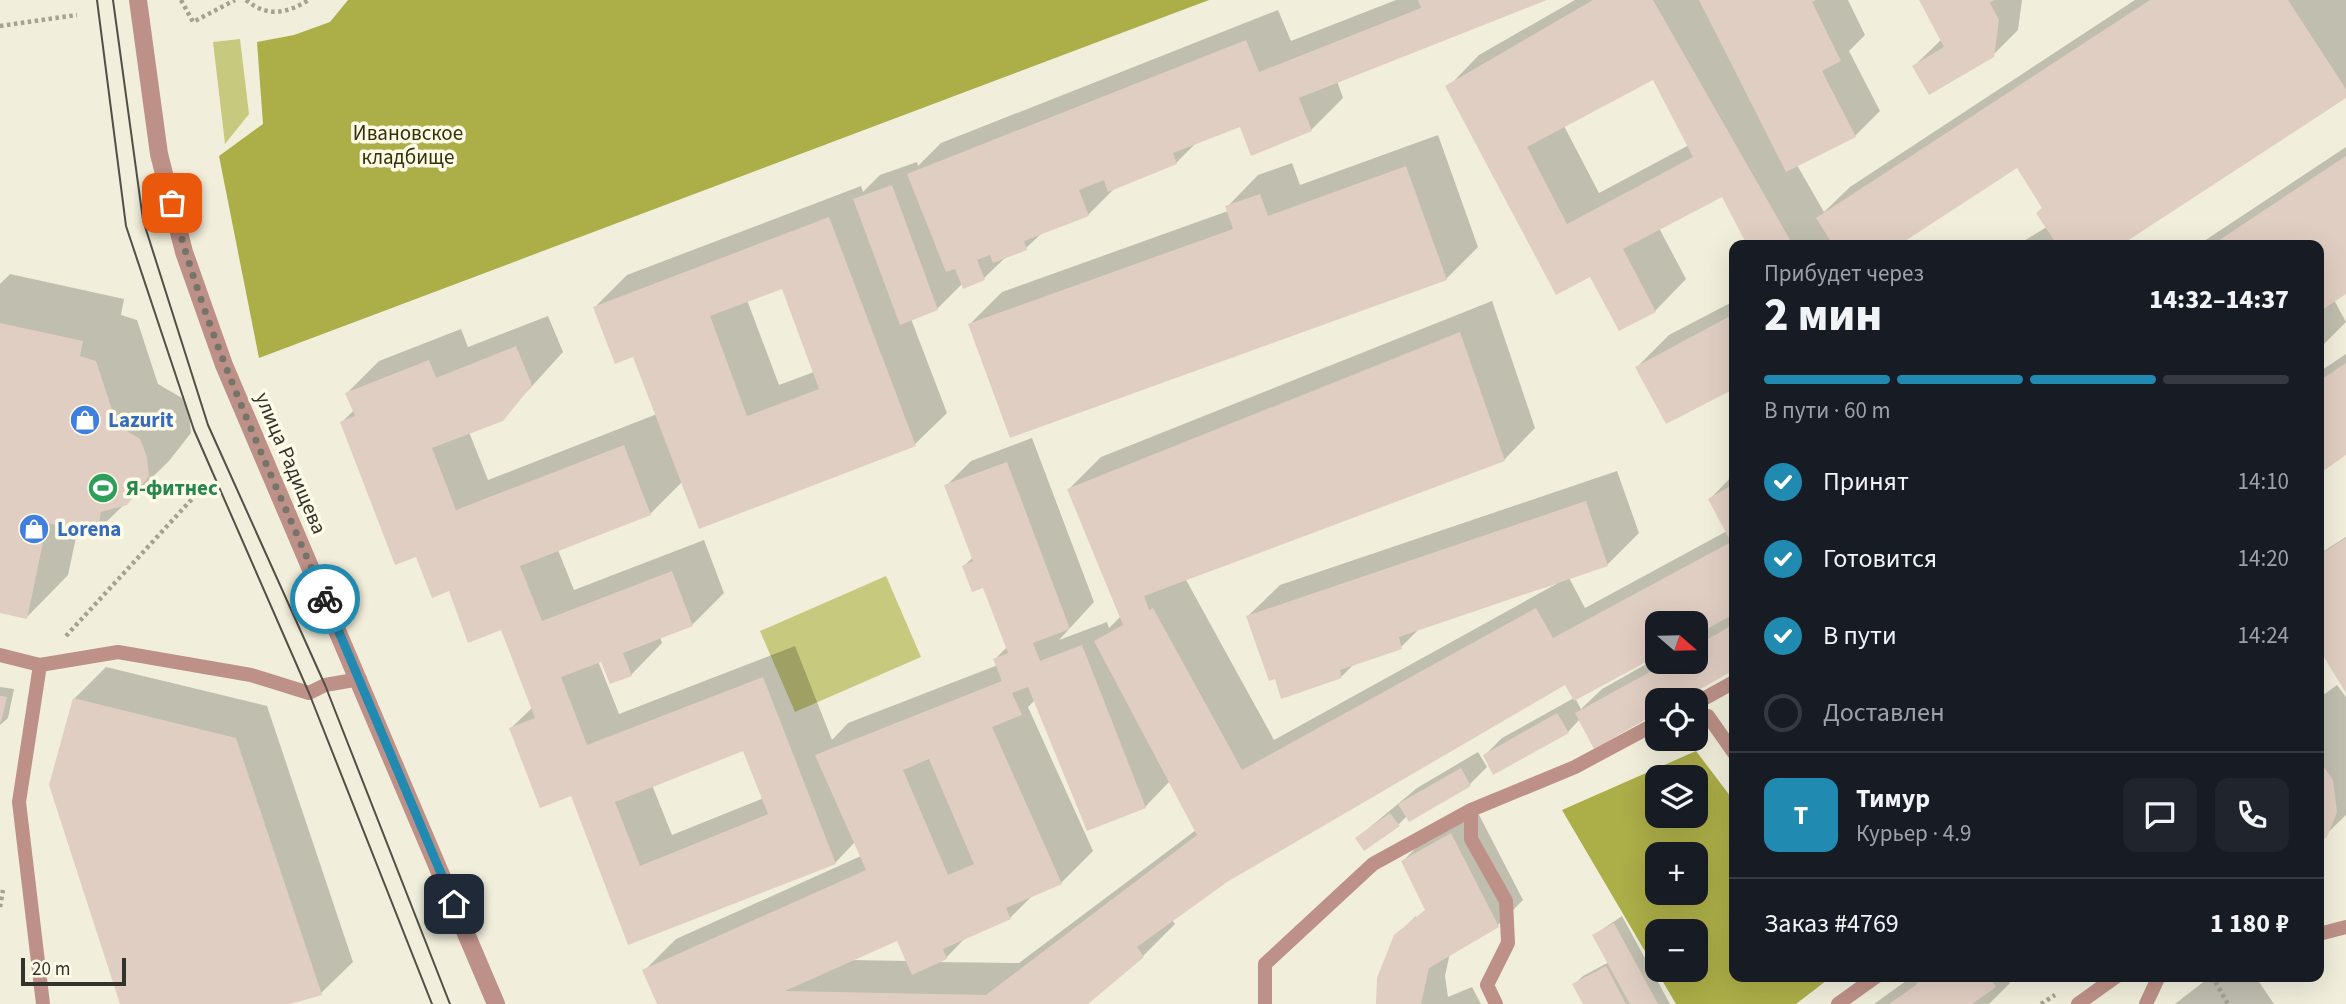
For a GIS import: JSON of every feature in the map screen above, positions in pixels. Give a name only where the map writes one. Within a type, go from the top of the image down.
[{"type":"street","name":"улица Радищева","points":[[138,0],[159,154],[184,252],[224,365],[360,679],[496,1004]]},
{"type":"lane","points":[[0,655],[40,665],[118,652],[251,675],[309,693],[325,685],[360,679]]},
{"type":"lane","points":[[40,665],[19,802],[43,1004]]},
{"type":"lane","points":[[1708,696],[1729,685]]},
{"type":"lane","points":[[1708,716],[1729,746]]},
{"type":"lane","points":[[1265,1004],[1265,964],[1373,864],[1471,810],[1575,767],[1645,729]]},
{"type":"lane","points":[[1471,810],[1471,839],[1506,901],[1508,943],[1487,985],[1496,1004]]},
{"type":"lane","points":[[2324,933],[2346,927]]},
{"type":"lane","points":[[1838,1004],[1869,982]]},
{"type":"lane","points":[[2078,1004],[2109,982]]},
{"type":"lane","points":[[2146,1004],[2156,982]]},
{"type":"path","points":[[181,0],[193,22],[236,0]]},
{"type":"path","points":[[246,0],[272,12],[290,12],[309,0]]},
{"type":"path","points":[[0,26],[77,15]]},
{"type":"path","points":[[40,665],[203,487]]},
{"type":"path","points":[[2215,982],[2228,1004]]},
{"type":"green space","name":"Ивановское кладбище","points":[[348,0],[1209,0],[259,358],[219,156],[263,124],[257,42],[294,35],[330,22]]},
{"type":"green space","points":[[240,39],[249,114],[225,144],[213,42]]},
{"type":"green space","points":[[886,576],[921,657],[795,712],[760,631]]},
{"type":"green space","points":[[1696,751],[1707,765],[1664,765]]},
{"type":"green space","points":[[1708,767],[1729,794],[1729,982],[1825,982],[1796,1004],[1676,1004],[1663,982],[1708,982],[1708,919],[1645,919],[1645,951],[1562,810],[1645,773],[1645,828],[1708,828]]},
{"type":"building","points":[[1418,0],[1547,0],[1299,98],[1312,131],[1251,156],[1240,127],[1173,153],[1177,164],[1108,192],[1104,180],[1079,190],[1089,216],[1024,241],[1027,250],[993,263],[990,255],[977,260],[985,280],[963,289],[955,269],[946,272],[907,174],[1246,40],[1259,72],[1421,8]]},
{"type":"building","points":[[1593,0],[1653,0],[1790,240],[1744,240],[1722,197],[1623,249],[1656,312],[1619,331],[1590,277],[1556,295],[1445,86]],"holes":[[[1653,80],[1693,157],[1567,224],[1527,147]]]},
{"type":"building","points":[[1699,0],[1816,0],[1812,2],[1841,61],[1822,71],[1856,137],[1786,172]]},
{"type":"building","points":[[1919,0],[1994,0],[1990,3],[1999,20],[1994,57],[1929,95],[1912,66],[1944,47]]},
{"type":"building","points":[[2150,0],[2288,0],[2346,89],[2346,98],[2129,240],[2054,240],[2036,213],[2042,208],[2017,168],[1907,240],[1830,240],[1816,218]]},
{"type":"building","points":[[2346,156],[2346,294],[2324,309],[2324,240],[2220,240]]},
{"type":"building","points":[[1406,166],[1447,280],[1010,438],[968,324],[1233,229],[1225,206],[1260,194],[1268,216]]},
{"type":"building","points":[[892,185],[938,310],[900,325],[853,199]]},
{"type":"building","points":[[829,217],[916,446],[699,529],[633,357],[615,364],[593,307]],"holes":[[[782,289],[819,389],[747,416],[710,316]]]},
{"type":"building","points":[[1729,317],[1729,392],[1666,424],[1635,367]]},
{"type":"building","points":[[0,323],[83,341],[80,356],[96,361],[117,425],[140,439],[147,457],[149,476],[127,505],[101,512],[97,534],[47,523],[27,619],[0,613]]},
{"type":"building","points":[[1460,332],[1505,461],[1144,596],[1149,610],[1153,608],[1242,770],[1536,608],[1553,638],[1729,543],[1729,617],[1708,628],[1708,611],[1645,611],[1645,663],[1574,701],[1565,685],[1227,882],[1137,947],[1144,957],[1088,1004],[657,1004],[642,970],[866,870],[815,755],[1002,681],[993,659],[1008,653],[983,588],[972,592],[962,566],[973,561],[944,485],[1007,462],[1070,629],[1033,643],[1040,661],[1082,645],[1146,808],[1087,831],[1028,687],[1012,693],[1022,715],[992,727],[1062,884],[1006,908],[1011,919],[943,949],[947,959],[912,975],[897,941],[785,991],[986,995],[1197,835],[1094,641],[1123,625],[1067,489]],"holes":[[[929,759],[974,864],[948,875],[903,770]]]},
{"type":"building","points":[[516,346],[532,385],[503,421],[432,448],[456,510],[624,445],[651,515],[520,566],[542,621],[672,571],[693,626],[623,653],[632,676],[610,684],[601,662],[561,677],[587,745],[763,677],[836,864],[628,945],[571,796],[540,808],[509,728],[535,718],[501,630],[468,643],[449,591],[432,598],[416,557],[395,565],[340,422],[355,416],[345,393],[429,360],[436,378]],"holes":[[[743,751],[768,814],[640,866],[615,802]]]},
{"type":"building","points":[[2346,363],[2346,455],[2324,470],[2324,378]]},
{"type":"building","points":[[1729,487],[1729,538],[1708,499]]},
{"type":"building","points":[[1586,501],[1608,566],[1399,637],[1402,649],[1340,670],[1342,678],[1281,699],[1275,679],[1269,681],[1246,616]]},
{"type":"building","points":[[2346,538],[2346,693],[2324,657],[2324,552]]},
{"type":"building","points":[[1729,627],[1729,673],[1702,688],[1645,688],[1645,720],[1594,749],[1575,713],[1646,674],[1708,674],[1708,639]]},
{"type":"building","points":[[0,696],[7,697],[1,722],[0,722]]},
{"type":"building","points":[[73,698],[236,738],[322,995],[290,1004],[120,1004],[49,785]]},
{"type":"building","points":[[1557,713],[1569,733],[1493,775],[1483,755]]},
{"type":"building","points":[[2324,767],[2333,780],[2337,812],[2324,839]]},
{"type":"building","points":[[1461,768],[1471,786],[1409,822],[1398,804]]},
{"type":"building","points":[[1390,813],[1400,826],[1364,851],[1355,838]]},
{"type":"building","points":[[1451,833],[1499,927],[1429,968],[1421,1004],[1376,1004],[1377,978],[1394,935],[1425,910],[1401,861]]},
{"type":"building","points":[[1614,923],[1658,1004],[1630,1004],[1592,935]]},
{"type":"building","points":[[1606,966],[1626,1004],[1583,1004],[1572,984]]},
{"type":"building","points":[[1918,982],[1993,982],[1996,987],[1972,1004],[1889,1004]]},
{"type":"tram line","points":[[97,0],[126,226],[194,430],[309,693],[432,1004]]},
{"type":"tram line","points":[[113,0],[143,220],[208,425],[325,685],[450,1004]]},
{"type":"way so far","points":[[172,203],[184,252],[224,365],[325,599]]},
{"type":"place","name":"Lazurit","points":[[85,420]]},
{"type":"place","name":"Я-фитнес","points":[[103,488]]},
{"type":"place","name":"Lorena","points":[[34,529]]},
{"type":"route","points":[[325,599],[454,904]]}]
